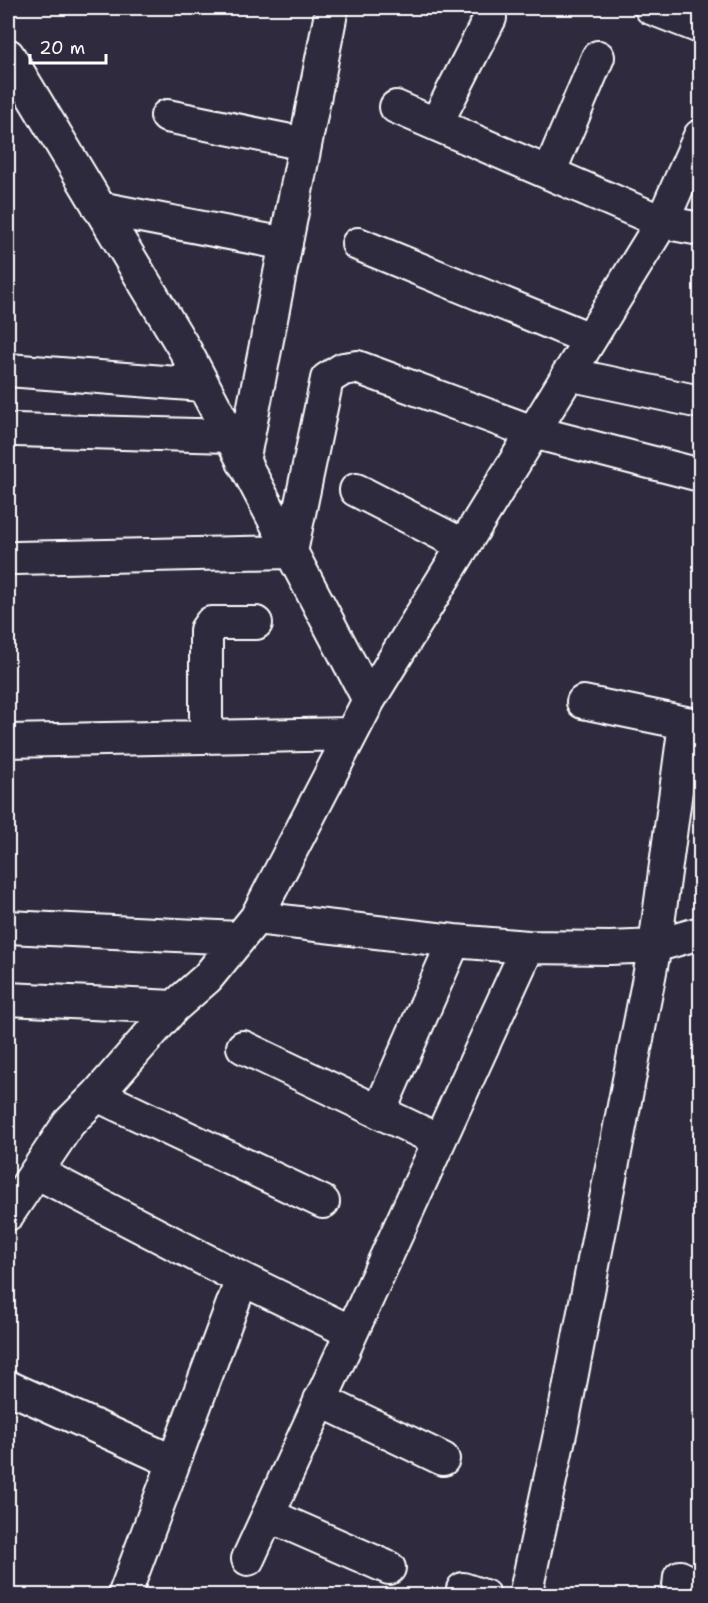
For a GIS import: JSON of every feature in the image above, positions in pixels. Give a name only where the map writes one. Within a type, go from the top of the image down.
[{"type":"street","points":[[237,449],[286,244],[332,8]]},
{"type":"street","points":[[651,8],[700,27]]},
{"type":"street","points":[[436,124],[490,18]]},
{"type":"street","points":[[8,55],[185,350],[369,700]]},
{"type":"street","points":[[549,173],[597,57]]},
{"type":"street","points":[[396,107],[662,222],[700,229]]},
{"type":"street","points":[[167,116],[305,144]]},
{"type":"street","points":[[8,1214],[69,1123],[97,1095],[174,1007],[207,978],[247,928],[369,700],[662,222],[700,136]]},
{"type":"street","points":[[99,208],[286,244]]},
{"type":"street","points":[[358,244],[590,339]]},
{"type":"street","points":[[291,552],[327,379],[343,369],[357,367],[533,432],[700,475]]},
{"type":"street","points":[[8,370],[203,385]]},
{"type":"street","points":[[568,374],[700,402]]},
{"type":"street","points":[[16,430],[237,449]]},
{"type":"street","points":[[356,490],[463,545]]},
{"type":"street","points":[[16,558],[291,552]]},
{"type":"street","points":[[206,737],[206,630],[211,622],[256,623]]},
{"type":"street","points":[[525,1596],[564,1415],[655,946],[693,725],[583,702]]},
{"type":"street","points":[[8,741],[351,734]]},
{"type":"street","points":[[8,927],[247,928],[528,947],[610,948],[655,946],[700,933]]},
{"type":"street","points":[[379,1112],[454,941]]},
{"type":"street","points":[[248,1558],[528,947]]},
{"type":"street","points":[[8,999],[174,1007]]},
{"type":"street","points":[[243,1047],[438,1140]]},
{"type":"street","points":[[97,1095],[323,1202]]},
{"type":"street","points":[[36,1172],[242,1279],[351,1332]]},
{"type":"street","points":[[124,1596],[242,1279]]},
{"type":"street","points":[[8,1387],[174,1462]]},
{"type":"street","points":[[320,1400],[443,1459]]},
{"type":"street","points":[[268,1515],[389,1568]]}]
